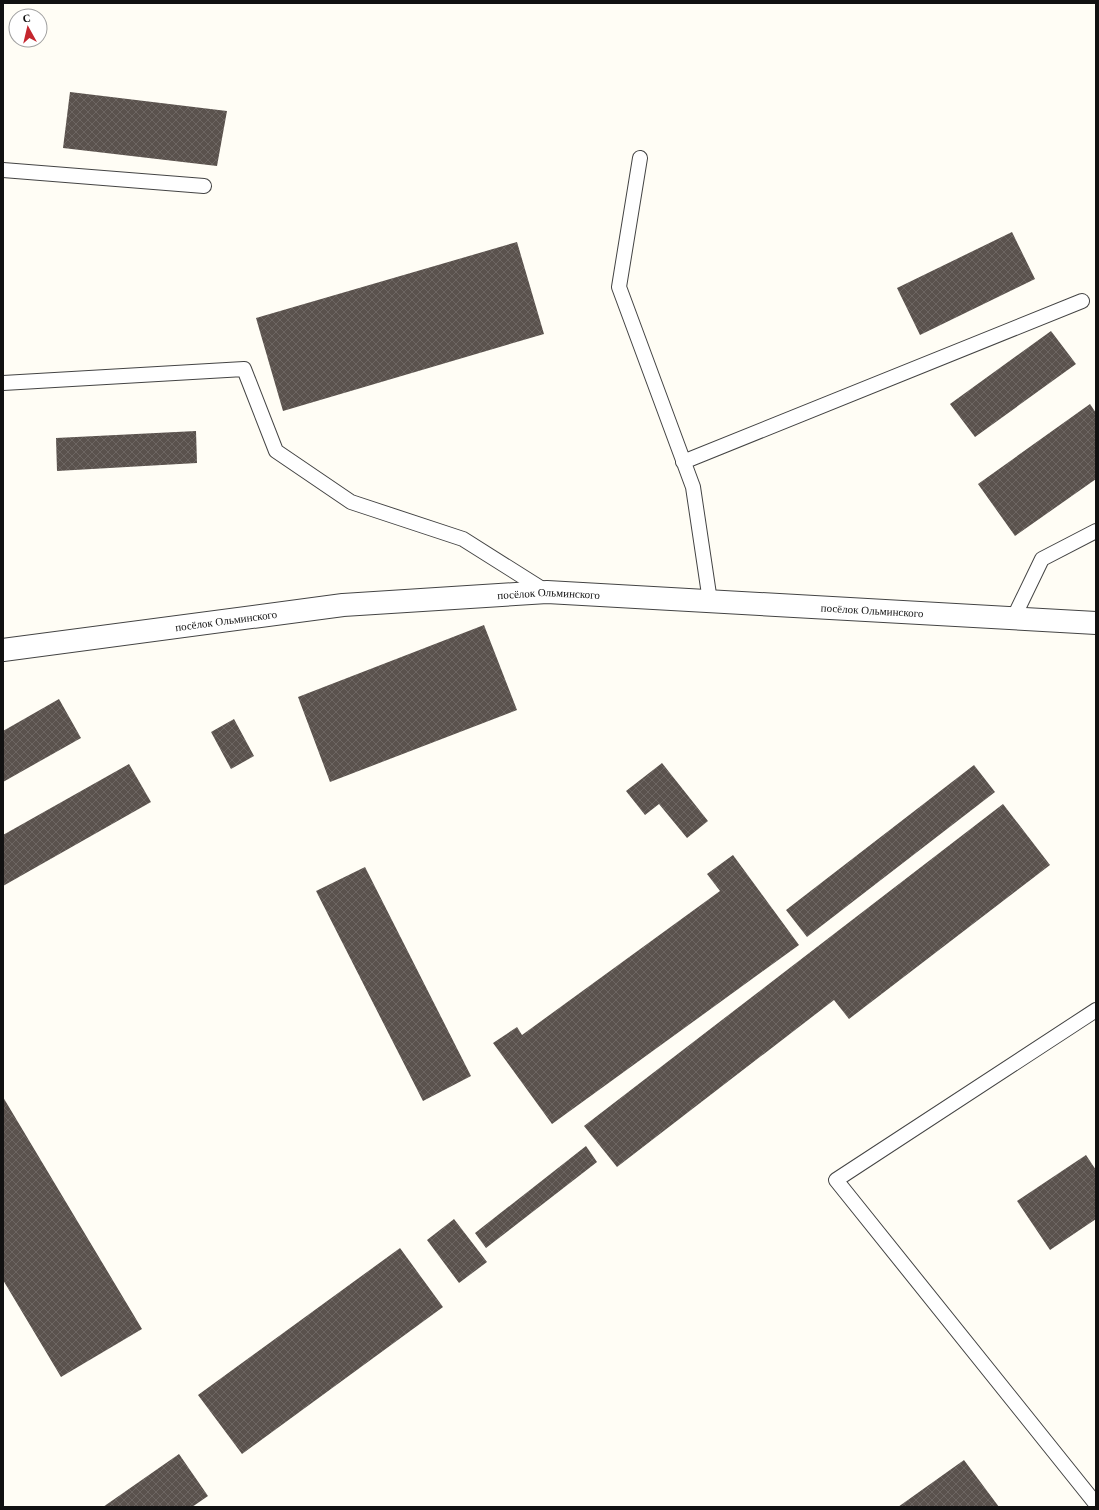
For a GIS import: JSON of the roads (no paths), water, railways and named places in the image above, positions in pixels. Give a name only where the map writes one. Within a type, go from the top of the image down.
[{"type":"street","name":"посёлок Ольминского","points":[[3,650],[344,605],[547,592],[1096,623]]},
{"type":"lane","points":[[640,158],[619,287],[693,487],[710,601]]},
{"type":"lane","points":[[3,170],[204,186]]},
{"type":"lane","points":[[683,462],[1082,301]]},
{"type":"lane","points":[[3,383],[244,369],[276,451],[351,502],[463,539],[547,592]]},
{"type":"lane","points":[[1013,618],[1042,559],[1096,531]]},
{"type":"lane","points":[[1096,1010],[836,1180],[1096,1504]]}]
